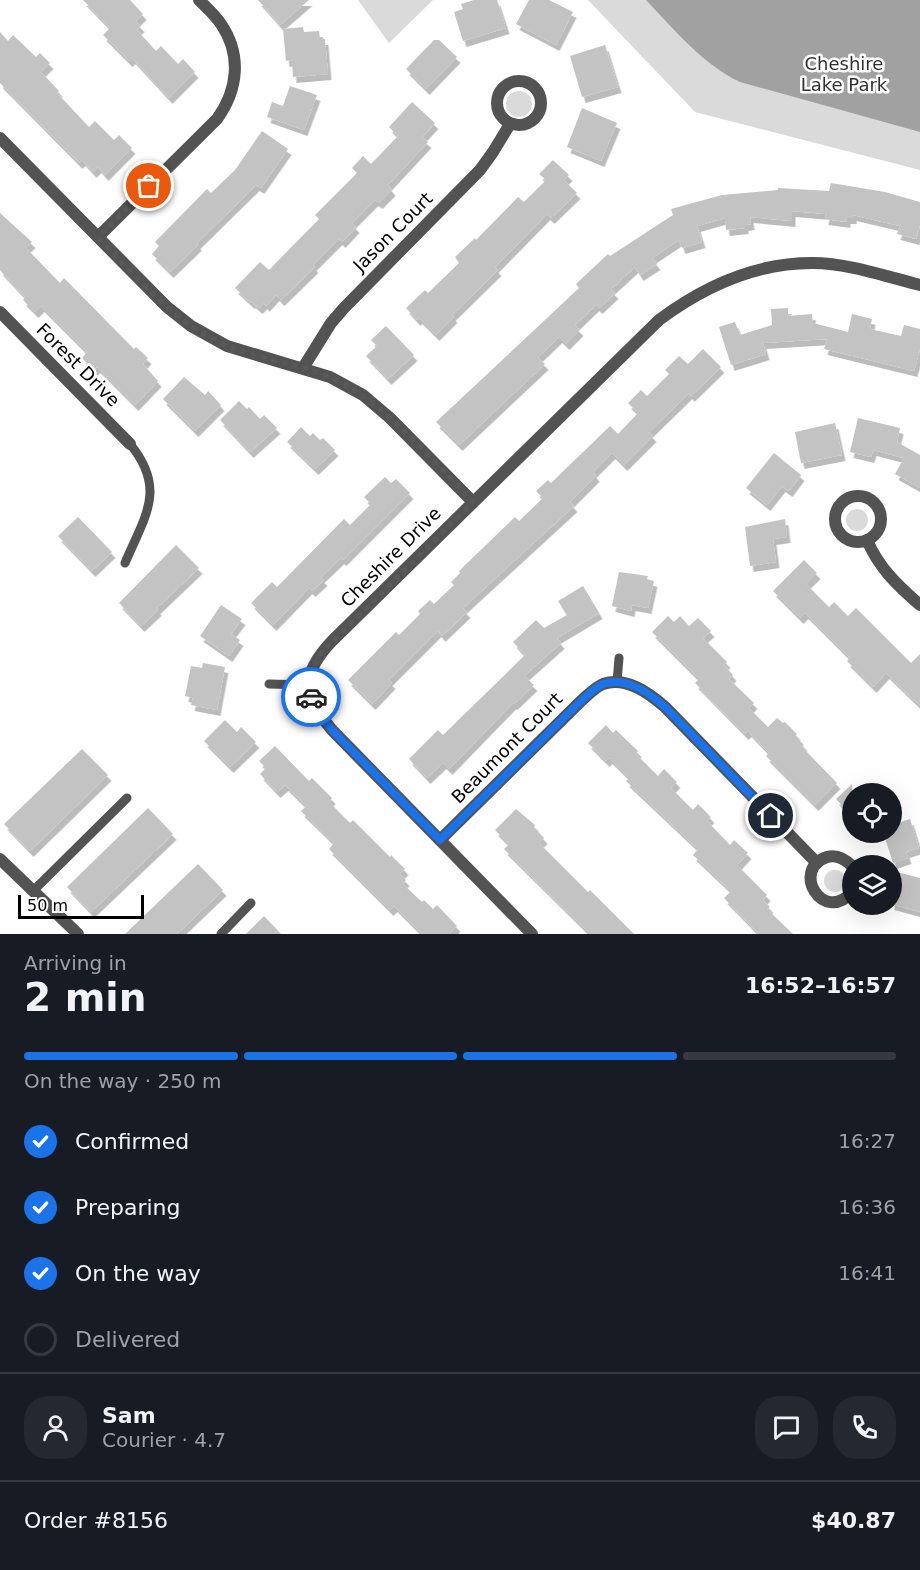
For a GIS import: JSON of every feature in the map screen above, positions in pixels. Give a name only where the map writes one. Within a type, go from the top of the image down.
[{"type":"street","points":[[98,237],[217,119],[230,97],[237,68],[230,41],[221,23],[199,0]]},
{"type":"street","name":"Jason Court","points":[[303,368],[331,323],[480,170],[510,124]]},
{"type":"street","points":[[0,138],[167,307],[191,326],[226,346],[303,368],[346,385],[376,406],[473,502]]},
{"type":"street","name":"Cheshire Drive","points":[[308,685],[311,668],[320,654],[659,320],[701,291],[725,280],[754,271],[812,263],[853,268],[920,285]]},
{"type":"street","name":"Forest Drive","points":[[0,312],[130,444]]},
{"type":"street","points":[[867,540],[875,558],[888,575],[920,605]]},
{"type":"street","points":[[617,682],[649,693],[665,707],[817,862]]},
{"type":"street","name":"Beaumont Court","points":[[440,840],[580,702],[603,684],[617,682]]},
{"type":"street","points":[[308,685],[318,712],[332,730],[532,934]]},
{"type":"street","points":[[842,858],[824,858],[817,862],[810,876],[813,891],[818,896],[832,902],[842,900]]},
{"type":"street","points":[[0,859],[78,934]]},
{"type":"lane","points":[[125,563],[143,524],[151,486],[148,471],[130,444]]},
{"type":"lane","points":[[617,682],[619,658]]},
{"type":"lane","points":[[269,684],[308,685]]},
{"type":"lane","points":[[33,891],[127,798]]},
{"type":"lane","points":[[221,934],[250,903]]},
{"type":"green space","points":[[358,0],[433,0],[389,43]]},
{"type":"green space","name":"Cheshire Lake Park","points":[[588,0],[920,0],[920,170],[695,112]]},
{"type":"green space","points":[[519,91],[528,95],[532,104],[528,113],[519,117],[510,113],[506,104],[510,95]]},
{"type":"green space","points":[[857,509],[865,512],[868,520],[865,528],[857,531],[849,528],[846,520],[849,512]]},
{"type":"green space","points":[[842,872],[842,890],[835,892],[827,889],[824,881],[827,873]]},
{"type":"shaded area","name":"Cheshire Lake Park","points":[[646,0],[920,0],[920,132],[740,82],[726,75],[701,56]]},
{"type":"building","points":[[83,0],[130,0],[143,14],[136,21],[141,26],[137,30],[156,51],[161,46],[178,64],[183,59],[195,72],[169,98],[132,58],[129,61],[103,35],[110,28]]},
{"type":"building","points":[[258,0],[309,0],[280,25]]},
{"type":"building","points":[[474,0],[497,0],[506,28],[463,41],[454,12],[463,9],[461,4]]},
{"type":"building","points":[[529,0],[549,0],[573,12],[556,45],[516,24]]},
{"type":"building","points":[[303,27],[304,32],[319,31],[320,39],[325,39],[328,74],[293,77],[292,60],[286,61],[283,29]]},
{"type":"building","points":[[0,32],[8,41],[13,35],[36,57],[40,53],[50,63],[41,72],[89,127],[95,121],[114,140],[119,135],[132,148],[105,175],[98,167],[93,172],[82,160],[79,163],[0,83]]},
{"type":"building","points":[[434,40],[439,40],[457,57],[426,89],[406,69]]},
{"type":"building","points":[[605,45],[618,87],[582,97],[570,56]]},
{"type":"building","points":[[290,86],[317,95],[304,130],[267,117],[272,102],[283,106]]},
{"type":"building","points":[[412,102],[435,123],[422,137],[428,142],[388,185],[392,190],[379,203],[375,200],[352,223],[356,227],[342,242],[339,239],[313,265],[315,267],[281,300],[276,295],[266,306],[264,303],[259,308],[251,303],[235,288],[260,262],[269,270],[319,219],[315,215],[357,173],[352,168],[363,156],[371,164],[398,136],[389,127]]},
{"type":"building","points":[[582,108],[617,123],[601,161],[567,147]]},
{"type":"building","points":[[262,131],[288,149],[261,188],[256,185],[170,272],[152,254],[159,246],[155,242],[207,189],[211,193],[235,170]]},
{"type":"building","points":[[553,160],[569,175],[564,180],[577,193],[551,218],[547,214],[495,267],[498,270],[452,315],[454,317],[436,335],[406,308],[425,290],[428,293],[459,263],[455,257],[475,238],[476,240],[518,197],[524,202],[546,180],[539,174]]},
{"type":"building","points":[[831,183],[885,192],[920,202],[920,225],[916,239],[897,234],[900,226],[853,215],[853,218],[847,218],[847,222],[825,219],[826,214],[792,211],[792,221],[750,217],[751,224],[745,225],[745,228],[726,230],[725,218],[697,226],[702,242],[682,248],[679,240],[652,258],[657,264],[640,275],[635,267],[611,289],[615,293],[599,308],[596,305],[575,325],[580,330],[566,344],[559,337],[538,357],[545,364],[459,445],[436,422],[579,288],[576,284],[608,254],[610,256],[673,215],[671,209],[722,195],[778,190],[778,188],[829,191]]},
{"type":"building","points":[[0,213],[32,242],[26,248],[60,283],[64,278],[134,349],[136,347],[148,358],[143,364],[158,381],[135,405],[97,367],[94,370],[82,358],[87,352],[41,306],[35,312],[23,300],[25,297],[0,270]]},
{"type":"building","points":[[788,308],[788,316],[812,314],[813,323],[848,332],[852,314],[872,319],[870,329],[901,336],[904,325],[920,329],[920,349],[914,371],[824,349],[827,339],[763,343],[766,354],[731,365],[719,327],[735,322],[740,335],[772,325],[771,309]]},
{"type":"building","points":[[386,326],[414,355],[388,379],[366,356],[377,346],[371,340]]},
{"type":"building","points":[[703,349],[721,367],[691,396],[689,393],[649,432],[653,436],[624,465],[612,453],[593,472],[596,476],[570,502],[574,506],[463,608],[467,612],[442,636],[438,631],[389,680],[392,683],[372,704],[348,680],[396,632],[399,635],[430,600],[434,604],[454,585],[451,582],[460,573],[459,571],[515,517],[519,521],[543,498],[536,491],[548,480],[551,483],[610,426],[618,434],[638,413],[628,403],[641,390],[647,396],[669,374],[665,370],[679,356],[688,364]]},
{"type":"building","points":[[184,377],[205,395],[208,391],[221,405],[195,431],[163,399]]},
{"type":"building","points":[[239,401],[247,409],[249,407],[260,419],[264,415],[277,428],[250,452],[220,420]]},
{"type":"building","points":[[858,418],[900,428],[897,442],[920,455],[920,488],[895,474],[904,458],[873,450],[871,457],[850,452]]},
{"type":"building","points":[[835,423],[842,455],[801,463],[795,432]]},
{"type":"building","points":[[301,427],[310,436],[313,433],[320,440],[323,438],[335,450],[315,469],[287,442]]},
{"type":"building","points":[[774,453],[801,475],[789,491],[782,486],[767,505],[746,488]]},
{"type":"building","points":[[385,477],[391,483],[396,479],[410,493],[343,560],[341,558],[321,577],[324,580],[312,591],[309,588],[273,625],[251,603],[272,582],[277,587],[344,519],[350,525],[371,504],[364,497]]},
{"type":"building","points":[[78,517],[112,552],[92,571],[58,536]]},
{"type":"building","points":[[785,519],[787,537],[773,539],[776,562],[750,566],[745,527]]},
{"type":"building","points":[[176,545],[199,568],[141,626],[119,603]]},
{"type":"building","points":[[804,560],[817,573],[806,584],[829,607],[834,602],[848,616],[856,608],[911,663],[920,654],[920,706],[886,673],[873,687],[847,661],[850,658],[805,613],[800,618],[773,591]]},
{"type":"building","points":[[619,572],[648,576],[647,579],[654,581],[648,608],[632,605],[631,611],[612,606]]},
{"type":"building","points":[[583,586],[599,613],[557,638],[561,643],[524,676],[534,685],[513,703],[449,769],[443,763],[427,778],[409,759],[438,730],[443,735],[525,655],[513,642],[536,620],[544,628],[567,615],[558,601]]},
{"type":"building","points":[[221,605],[242,619],[231,634],[240,640],[229,656],[200,636]]},
{"type":"building","points":[[668,616],[674,622],[680,616],[689,626],[698,618],[711,631],[703,638],[727,662],[724,665],[733,675],[729,679],[754,703],[749,708],[768,727],[777,718],[785,722],[797,734],[795,736],[804,745],[802,747],[837,783],[815,805],[766,756],[769,753],[748,731],[745,734],[695,683],[699,679],[652,632]]},
{"type":"building","points":[[203,663],[225,667],[217,710],[191,705],[193,698],[185,696],[191,666],[202,668]]},
{"type":"building","points":[[225,720],[237,732],[241,727],[256,742],[230,767],[204,741]]},
{"type":"building","points":[[606,725],[613,733],[616,730],[638,751],[636,754],[658,776],[664,769],[677,782],[671,788],[693,810],[698,804],[711,817],[707,821],[730,845],[734,840],[748,853],[737,865],[767,895],[763,900],[770,907],[767,909],[793,934],[759,934],[724,898],[731,891],[693,855],[698,849],[626,781],[629,778],[609,758],[606,761],[588,743]]},
{"type":"building","points":[[275,746],[309,781],[312,778],[332,798],[329,802],[350,823],[353,820],[405,869],[400,874],[406,880],[403,884],[433,909],[437,905],[457,926],[449,934],[422,934],[394,906],[390,910],[329,849],[334,843],[301,811],[306,806],[285,785],[277,792],[260,774],[266,768],[259,761]]},
{"type":"building","points":[[82,749],[108,775],[30,851],[4,824]]},
{"type":"building","points":[[842,793],[842,805],[836,799]]},
{"type":"building","points":[[148,808],[173,834],[91,912],[67,887]]},
{"type":"building","points":[[516,809],[535,825],[534,827],[544,838],[539,843],[634,934],[590,934],[504,849],[509,844],[495,830]]},
{"type":"building","points":[[910,819],[919,848],[906,852],[908,858],[902,860],[902,855],[890,855],[887,843],[902,843],[902,822]]},
{"type":"building","points":[[198,864],[223,890],[177,934],[125,934]]},
{"type":"building","points":[[902,873],[920,878],[920,912],[902,907]]},
{"type":"building","points":[[264,916],[281,934],[246,934]]},
{"type":"way so far","points":[[149,186],[98,237],[167,307],[191,326],[226,346],[330,377],[363,395],[390,418],[473,502],[320,654],[311,668],[308,685],[311,697]]},
{"type":"route","points":[[311,697],[318,712],[332,730],[440,840],[580,702],[603,684],[617,682],[649,693],[771,816]]}]
